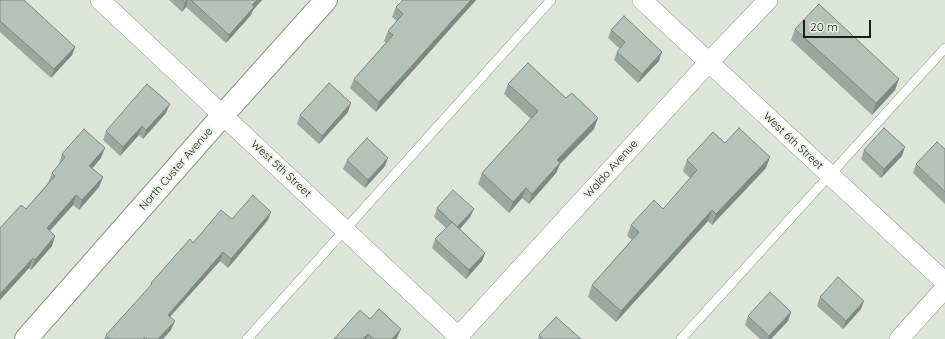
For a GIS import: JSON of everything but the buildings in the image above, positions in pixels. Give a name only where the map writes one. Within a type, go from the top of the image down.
[{"type":"street","name":"West 5th Street","points":[[100,0],[459,338]]},
{"type":"street","name":"North Custer Avenue","points":[[26,339],[326,0]]},
{"type":"street","name":"West 6th Street","points":[[642,0],[945,282]]},
{"type":"street","name":"Waldo Avenue","points":[[459,338],[709,62],[768,0]]},
{"type":"street","points":[[899,339],[945,288]]},
{"type":"lane","points":[[247,339],[551,0]]},
{"type":"lane","points":[[680,339],[945,48]]}]
